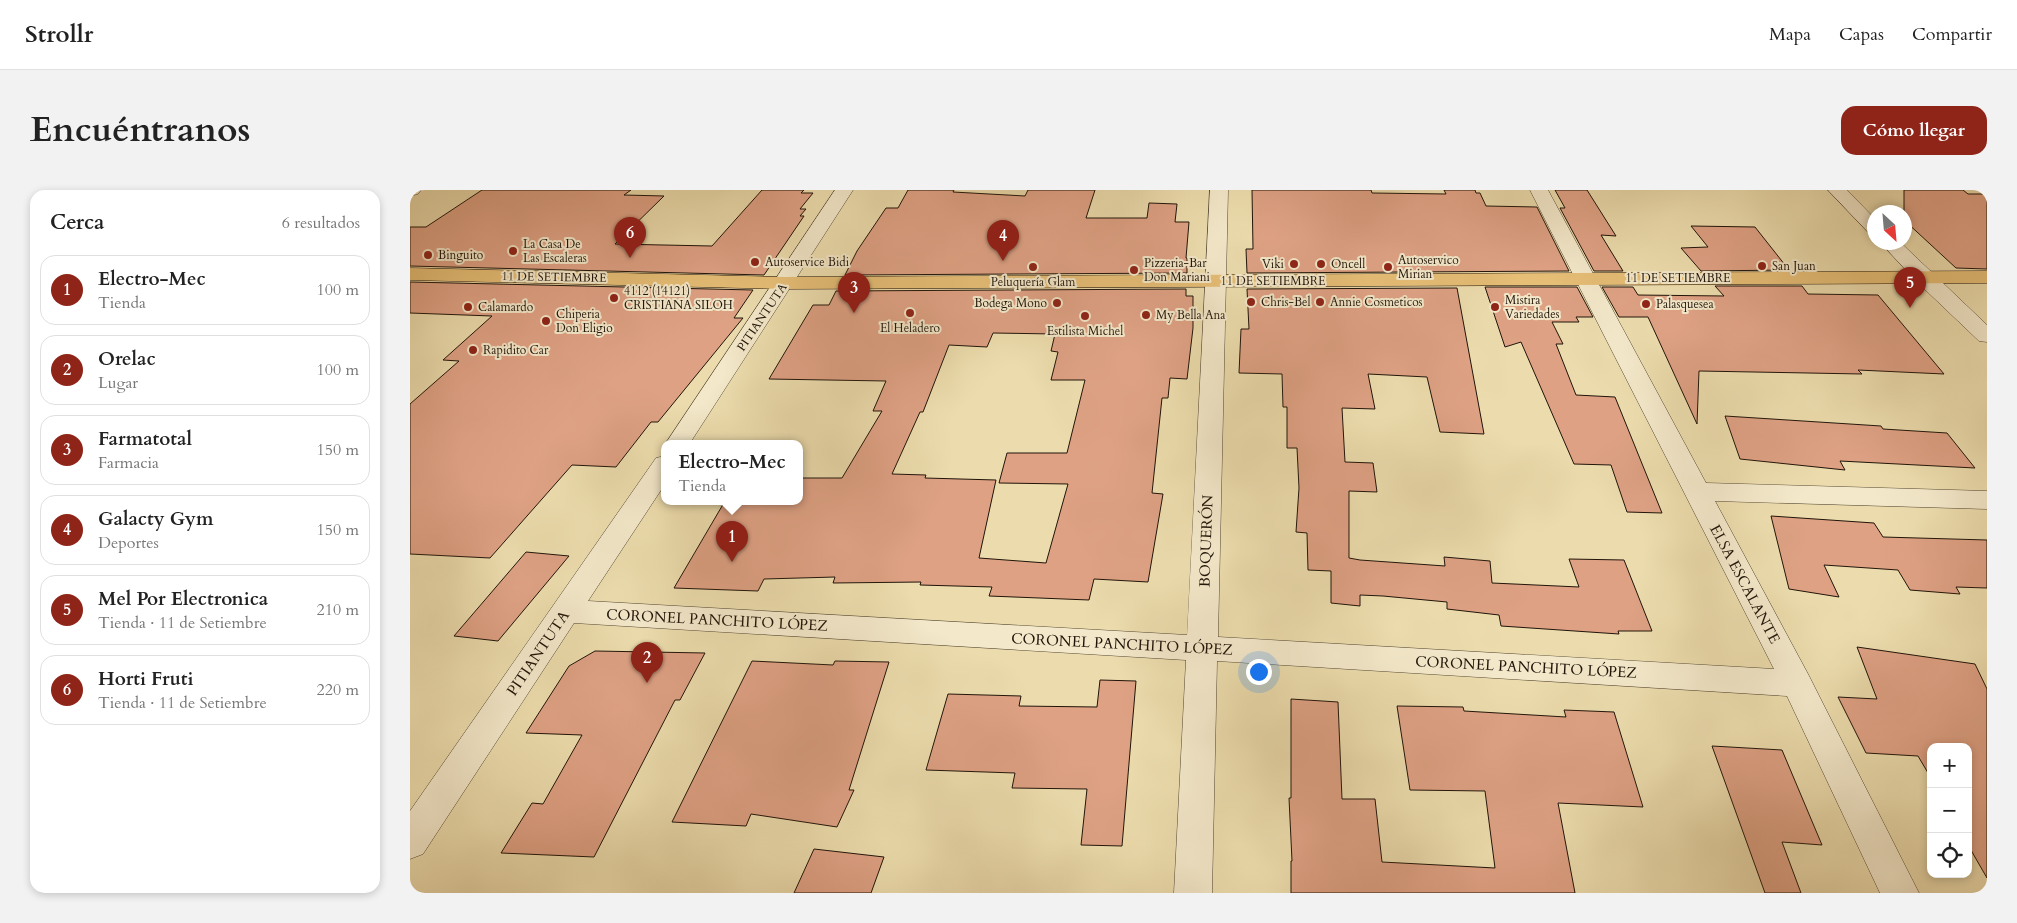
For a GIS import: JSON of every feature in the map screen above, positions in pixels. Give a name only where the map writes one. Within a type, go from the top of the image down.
[{"type":"main road","name":"11 DE SETIEMBRE","points":[[410,274],[785,283],[1987,277]]},
{"type":"street","name":"PITIANTUTA","points":[[680,440],[785,283],[844,190]]},
{"type":"street","name":"BOQUERÓN","points":[[1193,893],[1219,190]]},
{"type":"street","name":"ELSA ESCALANTE","points":[[1539,190],[1796,683],[1900,893]]},
{"type":"street","points":[[1837,190],[1867,221]]},
{"type":"street","points":[[1897,250],[1987,336]]},
{"type":"street","name":"PITIANTUTA","points":[[413,835],[661,468]]},
{"type":"street","points":[[1697,492],[1987,500]]},
{"type":"street","name":"CORONEL PANCHITO LÓPEZ","points":[[566,611],[1796,683]]},
{"type":"building","points":[[482,190],[631,190],[624,195],[664,196],[615,244],[712,246],[762,190],[804,190],[801,193],[813,193],[800,209],[806,209],[800,216],[804,216],[764,275],[410,266],[410,227],[426,227]]},
{"type":"building","points":[[908,190],[954,190],[953,192],[1025,196],[1028,190],[1095,190],[1086,218],[1147,218],[1149,203],[1177,204],[1175,222],[1189,222],[1186,258],[1187,273],[845,275],[857,251],[886,208],[898,208]]},
{"type":"building","points":[[1252,190],[1371,190],[1372,193],[1446,194],[1444,190],[1475,190],[1476,193],[1480,193],[1486,206],[1537,207],[1569,271],[1247,273],[1246,249],[1253,249]]},
{"type":"building","points":[[1555,190],[1587,190],[1616,236],[1601,235],[1623,271],[1594,271],[1560,208],[1565,208]]},
{"type":"building","points":[[1904,190],[1963,190],[1968,194],[1987,194],[1987,269],[1956,268],[1912,227],[1912,205],[1904,205]]},
{"type":"building","points":[[1691,226],[1755,227],[1789,270],[1701,271],[1681,248],[1708,247]]},
{"type":"building","points":[[410,282],[753,290],[734,318],[743,318],[658,422],[651,422],[616,467],[572,465],[490,558],[410,554],[410,404],[459,361],[443,360],[492,316],[410,313]]},
{"type":"building","points":[[1715,286],[1802,286],[1808,294],[1878,295],[1944,374],[1858,370],[1862,374],[1699,371],[1697,424],[1648,317],[1619,317],[1602,287],[1633,287],[1638,295],[1724,296]]},
{"type":"building","points":[[1485,287],[1577,287],[1593,317],[1576,317],[1579,322],[1552,322],[1563,344],[1556,344],[1576,395],[1615,397],[1662,513],[1627,512],[1611,465],[1574,464],[1521,342],[1505,347]]},
{"type":"building","points":[[1457,288],[1484,434],[1440,432],[1427,377],[1368,374],[1375,409],[1342,408],[1345,462],[1373,463],[1377,492],[1349,491],[1349,558],[1445,566],[1444,557],[1490,561],[1492,583],[1579,587],[1569,559],[1624,560],[1652,631],[1618,631],[1619,634],[1501,626],[1499,615],[1447,609],[1447,602],[1383,596],[1360,595],[1360,606],[1331,603],[1331,571],[1308,570],[1307,533],[1296,532],[1299,488],[1297,448],[1287,448],[1287,407],[1283,407],[1282,374],[1239,373],[1241,329],[1249,329],[1247,289]]},
{"type":"building","points":[[1186,289],[1186,296],[1193,296],[1193,328],[1187,379],[1170,378],[1168,398],[1162,398],[1152,493],[1163,494],[1148,582],[1094,579],[1089,600],[989,596],[992,587],[920,585],[921,582],[833,583],[835,577],[764,579],[758,591],[674,588],[723,505],[803,505],[803,478],[842,478],[882,411],[873,411],[886,381],[769,379],[813,305],[829,305],[836,291]],"holes":[[[993,333],[1055,334],[1051,351],[1058,352],[1051,380],[1085,380],[1067,453],[1007,453],[999,483],[1068,484],[1046,563],[979,558],[996,480],[925,478],[926,475],[892,474],[920,412],[923,412],[949,345],[987,347]]]},
{"type":"building","points":[[1725,416],[1881,426],[1883,429],[1947,433],[1975,468],[1840,461],[1845,470],[1740,459]]},
{"type":"building","points":[[1771,516],[1874,523],[1883,537],[1987,540],[1987,588],[1956,587],[1960,594],[1910,590],[1898,570],[1824,565],[1839,597],[1789,589]]},
{"type":"building","points":[[526,552],[569,556],[498,641],[454,636]]},
{"type":"building","points":[[1857,647],[1975,664],[1987,689],[1987,878],[1972,852],[1972,743],[1927,743],[1927,771],[1918,756],[1866,753],[1838,697],[1877,699]]},
{"type":"building","points":[[595,651],[705,653],[680,700],[675,700],[594,857],[501,853],[532,803],[543,804],[582,735],[526,733],[569,666]]},
{"type":"building","points":[[752,661],[833,665],[835,661],[889,662],[849,790],[854,790],[837,827],[751,814],[746,826],[672,822]]},
{"type":"building","points":[[1100,680],[1136,681],[1122,846],[1081,845],[1087,789],[1012,788],[1015,773],[926,770],[948,694],[1021,696],[1019,706],[1097,707]]},
{"type":"building","points":[[1291,699],[1338,702],[1342,799],[1375,799],[1382,862],[1495,868],[1485,791],[1410,790],[1397,706],[1463,707],[1464,711],[1566,717],[1564,710],[1614,712],[1643,807],[1558,803],[1575,893],[1291,893],[1292,861],[1289,798],[1291,798]]},
{"type":"building","points":[[1712,746],[1782,750],[1822,845],[1782,842],[1801,893],[1765,893]]},
{"type":"building","points":[[814,849],[884,857],[871,893],[794,893]]},
{"type":"place","name":"La Casa De Las Escaleras","points":[[513,251]]},
{"type":"place","name":"Binguito","points":[[428,255]]},
{"type":"place","name":"Horti Fruti","points":[[630,258]]},
{"type":"place","name":"Galacty Gym","points":[[1003,261]]},
{"type":"place","name":"Autoservice Bidi","points":[[755,262]]},
{"type":"place","name":"Viki","points":[[1294,264]]},
{"type":"place","name":"Oncell","points":[[1321,264]]},
{"type":"place","name":"San Juan","points":[[1762,266]]},
{"type":"place","name":"Peluquería Glam","points":[[1033,267]]},
{"type":"place","name":"Autoservico Mirian","points":[[1388,267]]},
{"type":"place","name":"Pizzeria-Bar Don Mariani","points":[[1134,270]]},
{"type":"place","name":"4112 (14121) CRISTIANA SILOH","points":[[614,298]]},
{"type":"place","name":"Chris-Bel","points":[[1251,302]]},
{"type":"place","name":"Annie Cosmeticos","points":[[1320,302]]},
{"type":"place","name":"Bodega Mono","points":[[1057,303]]},
{"type":"place","name":"Palasquesea","points":[[1646,304]]},
{"type":"place","name":"Calamardo","points":[[468,307]]},
{"type":"place","name":"Mistira Variedades","points":[[1495,307]]},
{"type":"place","name":"Mel Por Electronica","points":[[1910,308]]},
{"type":"place","name":"Farmatotal","points":[[854,313]]},
{"type":"place","name":"El Heladero","points":[[910,313]]},
{"type":"place","name":"My Bella Ana","points":[[1146,315]]},
{"type":"place","name":"Estilista Michel","points":[[1085,316]]},
{"type":"place","name":"Chiperia Don Eligio","points":[[546,321]]},
{"type":"place","name":"Rapidito Car","points":[[473,350]]},
{"type":"place","name":"Electro-Mec","points":[[732,562]]},
{"type":"place","name":"Orelac","points":[[647,683]]}]
